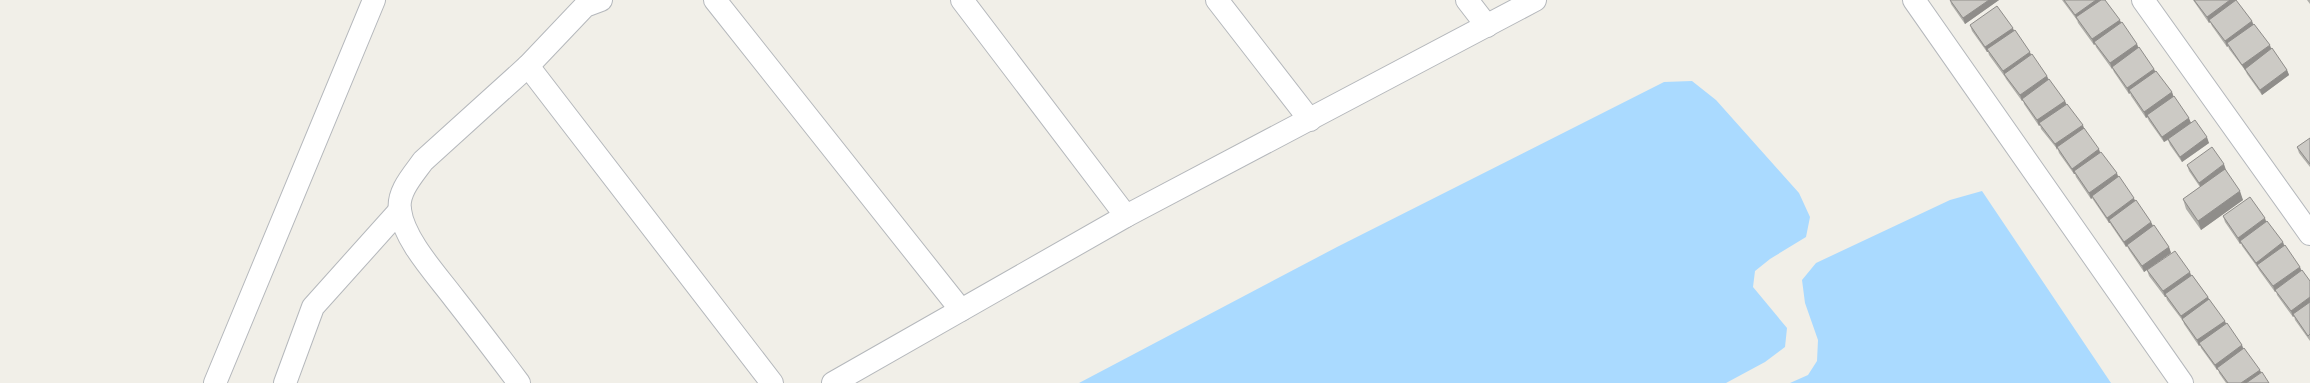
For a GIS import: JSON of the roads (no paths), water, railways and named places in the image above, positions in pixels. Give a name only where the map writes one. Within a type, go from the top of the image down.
[{"type":"street","points":[[215,383],[374,0]]},
{"type":"street","points":[[519,383],[422,256],[404,225],[400,210],[400,199],[410,179],[423,162],[528,66],[585,6],[601,0]]},
{"type":"street","points":[[715,0],[961,310]]},
{"type":"street","points":[[962,0],[1126,216]]},
{"type":"street","points":[[1217,0],[1310,120]]},
{"type":"street","points":[[1467,0],[1486,26]]},
{"type":"street","points":[[833,383],[1126,216],[1535,0]]},
{"type":"street","points":[[1914,0],[2182,383]]},
{"type":"street","points":[[2143,0],[2310,234]]},
{"type":"street","points":[[528,66],[772,383]]},
{"type":"street","points":[[285,383],[313,306],[400,210]]},
{"type":"water","points":[[1692,81],[1716,100],[1799,193],[1810,217],[1806,237],[1770,259],[1755,271],[1753,287],[1787,328],[1785,347],[1765,362],[1726,383],[1079,383],[1337,247],[1664,82]]},
{"type":"water","points":[[1982,191],[2111,383],[1790,383],[1808,375],[1817,361],[1818,340],[1805,303],[1802,280],[1816,263],[1950,200]]}]
